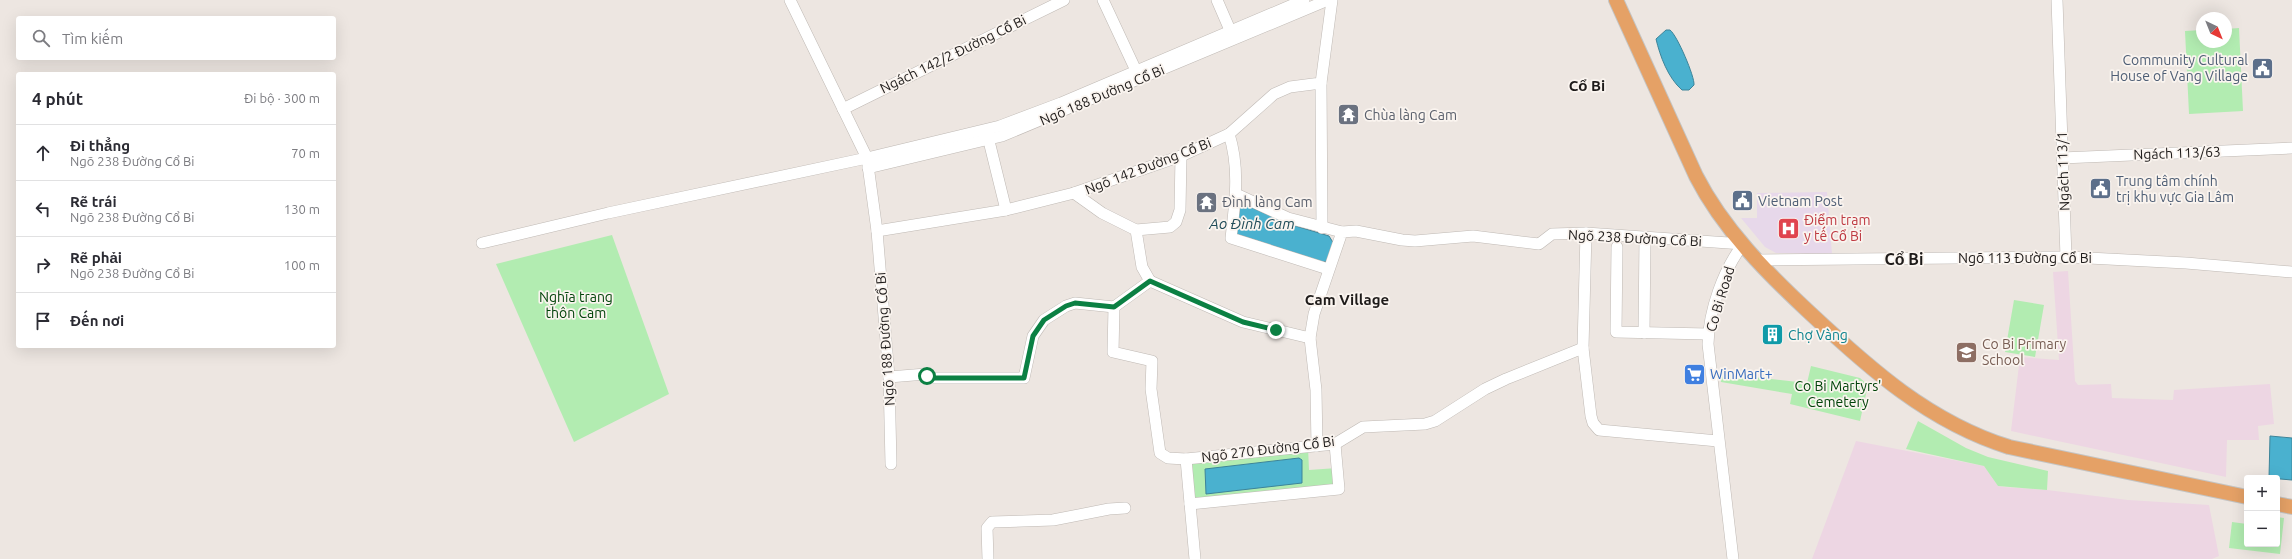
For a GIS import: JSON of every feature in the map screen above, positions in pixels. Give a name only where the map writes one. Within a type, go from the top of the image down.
[{"type":"main road","points":[[1616,0],[1700,186],[1743,244],[1757,260],[1790,295],[1875,373],[1930,412],[1963,430],[2009,447],[2244,496]]},
{"type":"main road","points":[[2280,505],[2292,507]]},
{"type":"street","points":[[482,242],[608,213],[868,163],[790,0]]},
{"type":"street","name":"Ngách 142/2 Đường Cổ Bi","points":[[843,108],[1064,0]]},
{"type":"street","points":[[1103,0],[1138,75]]},
{"type":"street","points":[[1217,0],[1232,35]]},
{"type":"street","name":"Ngõ 188 Đường Cổ Bi","points":[[891,464],[889,377],[877,231],[868,163],[988,135],[1057,114],[1138,75],[1232,35],[1304,0]]},
{"type":"street","name":"Ngõ 188 Đường Cổ Bi","points":[[1232,35],[1328,0]]},
{"type":"street","points":[[1322,228],[1321,83],[1332,0]]},
{"type":"street","name":"Ngách 113/1","points":[[2057,0],[2066,257]]},
{"type":"street","name":"Ngõ 142 Đường Cổ Bi","points":[[877,231],[1006,210],[1074,193],[1181,156],[1230,134],[1274,94],[1290,86],[1321,83]]},
{"type":"street","points":[[1230,134],[1236,159],[1236,194],[1231,238],[1328,269]]},
{"type":"street","points":[[988,135],[1006,210]]},
{"type":"street","name":"Ngách 113/63","points":[[2062,158],[2292,148]]},
{"type":"street","points":[[1074,193],[1102,213],[1136,230],[1170,227],[1176,222],[1180,210],[1181,156]]},
{"type":"street","name":"Ngõ 238 Đường Cổ Bi","points":[[1236,194],[1288,218],[1322,228],[1402,240],[1473,236],[1539,244],[1552,234],[1586,233],[1743,244]]},
{"type":"street","points":[[1136,230],[1142,267],[1150,281],[1243,322],[1310,338]]},
{"type":"street","points":[[1317,446],[1316,390],[1310,338],[1314,314],[1328,269],[1342,232]]},
{"type":"street","points":[[1586,233],[1583,348],[1593,423],[1599,430],[1718,441]]},
{"type":"street","points":[[1644,333],[1645,237]]},
{"type":"street","name":"Co Bi Road","points":[[1733,559],[1708,351],[1708,334],[1723,281],[1731,262],[1743,244]]},
{"type":"street","points":[[1617,247],[1616,332],[1708,334]]},
{"type":"street","name":"Ngõ 113 Đường Cổ Bi","points":[[1757,260],[2066,257],[2179,263],[2292,272]]},
{"type":"street","points":[[889,377],[926,374],[929,378],[1024,378],[1033,336],[1044,320],[1066,306],[1075,303],[1114,307],[1150,281]]},
{"type":"street","points":[[1114,307],[1113,352],[1152,361],[1151,389],[1160,453],[1168,458],[1186,459]]},
{"type":"street","name":"Ngõ 270 Đường Cổ Bi","points":[[1195,559],[1186,459],[1335,444],[1363,427],[1424,424],[1435,421],[1485,389],[1583,348]]},
{"type":"street","points":[[1190,504],[1339,489],[1335,444]]},
{"type":"street","points":[[988,559],[988,526],[995,521],[1053,520],[1109,509],[1125,508]]},
{"type":"shaded area","name":"Điểm trạm y tế Cổ Bi","points":[[1827,192],[1832,254],[1776,253],[1765,247],[1741,218],[1757,218],[1757,193]]},
{"type":"shaded area","points":[[2068,271],[2075,381],[2078,385],[2111,384],[2112,398],[2173,400],[2174,390],[2270,384],[2274,424],[2258,426],[2259,440],[2227,440],[2226,477],[2011,431],[2020,357],[2059,360],[2053,272]]},
{"type":"shaded area","points":[[1856,441],[1984,466],[1998,486],[2003,487],[2047,490],[2128,500],[2209,505],[2219,556],[2212,559],[1812,559]]},
{"type":"green space","points":[[2239,28],[2243,111],[2189,114],[2185,31],[2196,30],[2196,48],[2232,48],[2232,29]]},
{"type":"green space","name":"Nghĩa trang thôn Cam","points":[[612,235],[669,394],[574,442],[496,264]]},
{"type":"green space","points":[[2014,300],[2044,305],[2035,357],[2005,352]]},
{"type":"green space","name":"Co Bi Martyrs' Cemetery","points":[[1811,366],[1860,378],[1868,385],[1860,421],[1790,404],[1792,394],[1721,382],[1719,373],[1807,383]]},
{"type":"green space","points":[[1918,421],[1966,448],[1988,457],[2048,471],[2047,490],[1998,486],[1984,466],[1906,449]]},
{"type":"green space","points":[[1308,447],[1309,470],[1337,468],[1339,489],[1190,504],[1186,459]]},
{"type":"green space","points":[[2280,517],[2284,518],[2280,554],[2229,548],[2232,522],[2244,524],[2244,547],[2280,547]]},
{"type":"water","points":[[1666,30],[1670,30],[1673,33],[1689,65],[1694,85],[1689,90],[1682,90],[1677,85],[1662,59],[1656,39]]},
{"type":"water","name":"Ao Đình Cam","points":[[1240,204],[1246,205],[1289,224],[1329,236],[1334,244],[1327,261],[1323,262],[1236,234]]},
{"type":"water","points":[[2270,436],[2292,438],[2292,480],[2280,479],[2280,475],[2269,475]]},
{"type":"water","points":[[1299,458],[1302,460],[1302,483],[1206,494],[1205,469]]},
{"type":"place","name":"Community Cultural House of Vang Village","points":[[2263,68]]},
{"type":"place","name":"Chùa làng Cam","points":[[1348,115]]},
{"type":"place","name":"Trung tâm chính trị khu vực Gia Lâm","points":[[2101,189]]},
{"type":"place","name":"Vietnam Post","points":[[1743,201]]},
{"type":"place","name":"Đình làng Cam","points":[[1207,202]]},
{"type":"place","name":"Điểm trạm y tế Cổ Bi","points":[[1789,228]]},
{"type":"place","name":"Chợ Vàng","points":[[1773,335]]},
{"type":"place","name":"Co Bi Primary School","points":[[1966,352]]},
{"type":"place","name":"WinMart+","points":[[1694,374]]},
{"type":"district","name":"Cổ Bi","points":[[1587,86]]},
{"type":"district","name":"Cổ Bi","points":[[1904,259]]},
{"type":"district","name":"Cam Village","points":[[1347,300]]},
{"type":"route","points":[[927,376],[929,378],[1024,378],[1033,336],[1040,323],[1066,306],[1075,303],[1105,308],[1114,307],[1127,300],[1150,281],[1243,322],[1276,330]]}]
